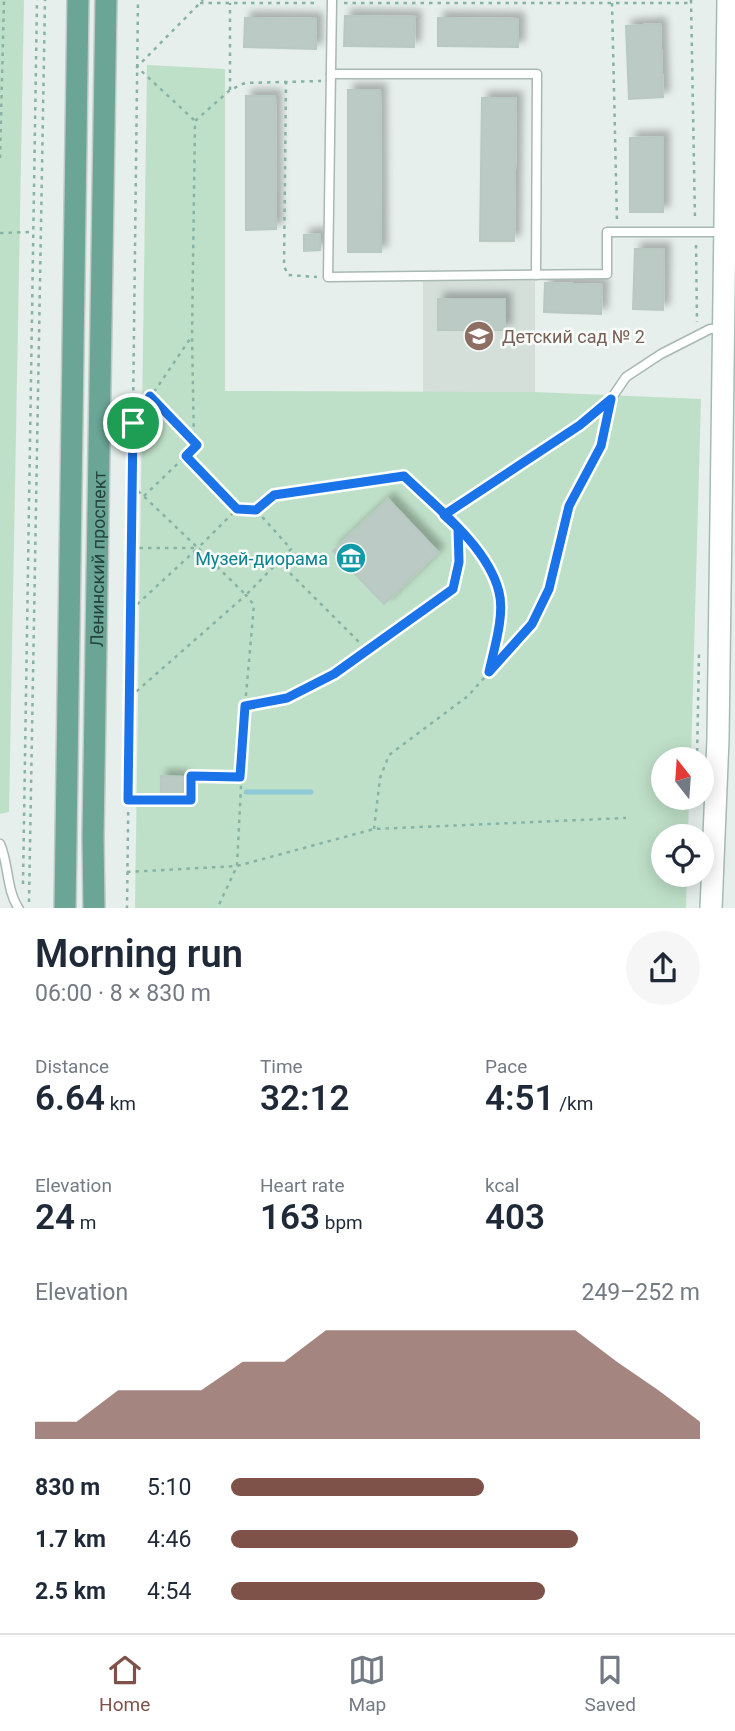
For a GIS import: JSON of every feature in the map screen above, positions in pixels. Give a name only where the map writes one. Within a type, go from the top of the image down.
[{"type":"main road","name":"Ленинский проспект","points":[[65,908],[78,0]]},
{"type":"main road","name":"Ленинский проспект","points":[[94,908],[93,824],[106,0]]},
{"type":"main road","points":[[711,908],[718,739],[725,232],[731,27],[728,0]]},
{"type":"lane","points":[[332,1],[328,277],[607,274],[607,232],[725,232]]},
{"type":"lane","points":[[331,77],[537,74],[536,275]]},
{"type":"lane","points":[[444,515],[580,425],[611,399],[625,377],[698,334],[710,329],[724,328]]},
{"type":"lane","points":[[1,850],[14,901],[19,908]]},
{"type":"path","points":[[0,158],[4,0]]},
{"type":"path","points":[[23,895],[37,0]]},
{"type":"path","points":[[29,908],[45,0]]},
{"type":"path","points":[[127,908],[138,0]]},
{"type":"path","points":[[137,67],[202,1],[691,1],[698,334]]},
{"type":"path","points":[[230,3],[230,90]]},
{"type":"path","points":[[612,3],[617,232]]},
{"type":"path","points":[[137,67],[195,121]]},
{"type":"path","points":[[144,496],[197,445],[194,443],[192,336],[195,121],[230,90],[245,83],[331,77]]},
{"type":"path","points":[[286,81],[284,266],[288,275],[328,277]]},
{"type":"path","points":[[0,233],[32,232]]},
{"type":"path","points":[[133,423],[192,336]]},
{"type":"path","points":[[150,396],[194,443]]},
{"type":"path","points":[[374,829],[380,778],[388,755],[468,696],[532,624],[549,589],[569,506],[601,446],[611,399]]},
{"type":"path","points":[[186,456],[237,509],[256,510],[274,495],[404,476],[458,528],[485,560],[500,593],[499,632],[489,672]]},
{"type":"path","points":[[132,484],[254,605],[240,777],[237,866],[217,908]]},
{"type":"path","points":[[131,610],[237,509]]},
{"type":"path","points":[[129,698],[246,595],[291,549],[256,510]]},
{"type":"path","points":[[245,706],[287,698],[334,674],[453,589],[459,562],[458,528]]},
{"type":"path","points":[[131,548],[198,548]]},
{"type":"path","points":[[278,561],[367,650]]},
{"type":"path","points":[[697,747],[699,649]]},
{"type":"path","points":[[128,800],[191,800],[191,776],[240,777]]},
{"type":"path","points":[[127,872],[237,866],[374,829],[626,818]]},
{"type":"shaded area","name":"Детский сад № 2","points":[[423,280],[535,280],[535,392],[423,392]]},
{"type":"green space","points":[[0,0],[24,0],[9,812],[0,814]]},
{"type":"green space","points":[[147,65],[225,69],[225,391],[535,392],[701,399],[691,747],[651,747],[651,810],[689,810],[688,824],[651,824],[651,887],[687,887],[686,908],[135,908]]},
{"type":"building","points":[[345,16],[415,17],[414,47],[344,46]]},
{"type":"building","points":[[245,18],[316,19],[316,49],[244,47]]},
{"type":"building","points":[[438,18],[518,19],[518,47],[438,46]]},
{"type":"building","points":[[660,24],[663,97],[629,99],[626,26]]},
{"type":"building","points":[[348,90],[380,90],[381,252],[348,252]]},
{"type":"building","points":[[246,96],[275,96],[276,229],[246,230]]},
{"type":"building","points":[[482,98],[516,98],[514,241],[480,241]]},
{"type":"building","points":[[663,137],[663,212],[630,212],[630,138]]},
{"type":"building","points":[[320,234],[320,250],[304,251],[304,235]]},
{"type":"building","points":[[635,249],[664,249],[663,310],[633,309]]},
{"type":"building","points":[[545,283],[602,285],[601,314],[544,312]]},
{"type":"building","points":[[438,299],[505,299],[505,330],[438,330]]},
{"type":"building","points":[[388,499],[438,552],[384,604],[333,551]]},
{"type":"building","points":[[161,776],[183,777],[183,798],[161,797]]},
{"type":"waterway","points":[[246,792],[311,792]]},
{"type":"place","name":"Детский сад № 2","points":[[479,336]]},
{"type":"place","name":"Музей-диорама","points":[[351,558]]},
{"type":"route","points":[[133,423],[128,800],[191,800],[191,776],[240,777],[245,706],[287,698],[334,674],[453,589],[459,562],[458,528],[444,515],[580,425],[611,399],[601,446],[569,506],[549,589],[532,624],[489,672],[499,632],[500,593],[485,560],[458,528],[404,476],[274,495],[256,510],[237,509],[186,456],[197,445],[150,396],[133,423]]}]
